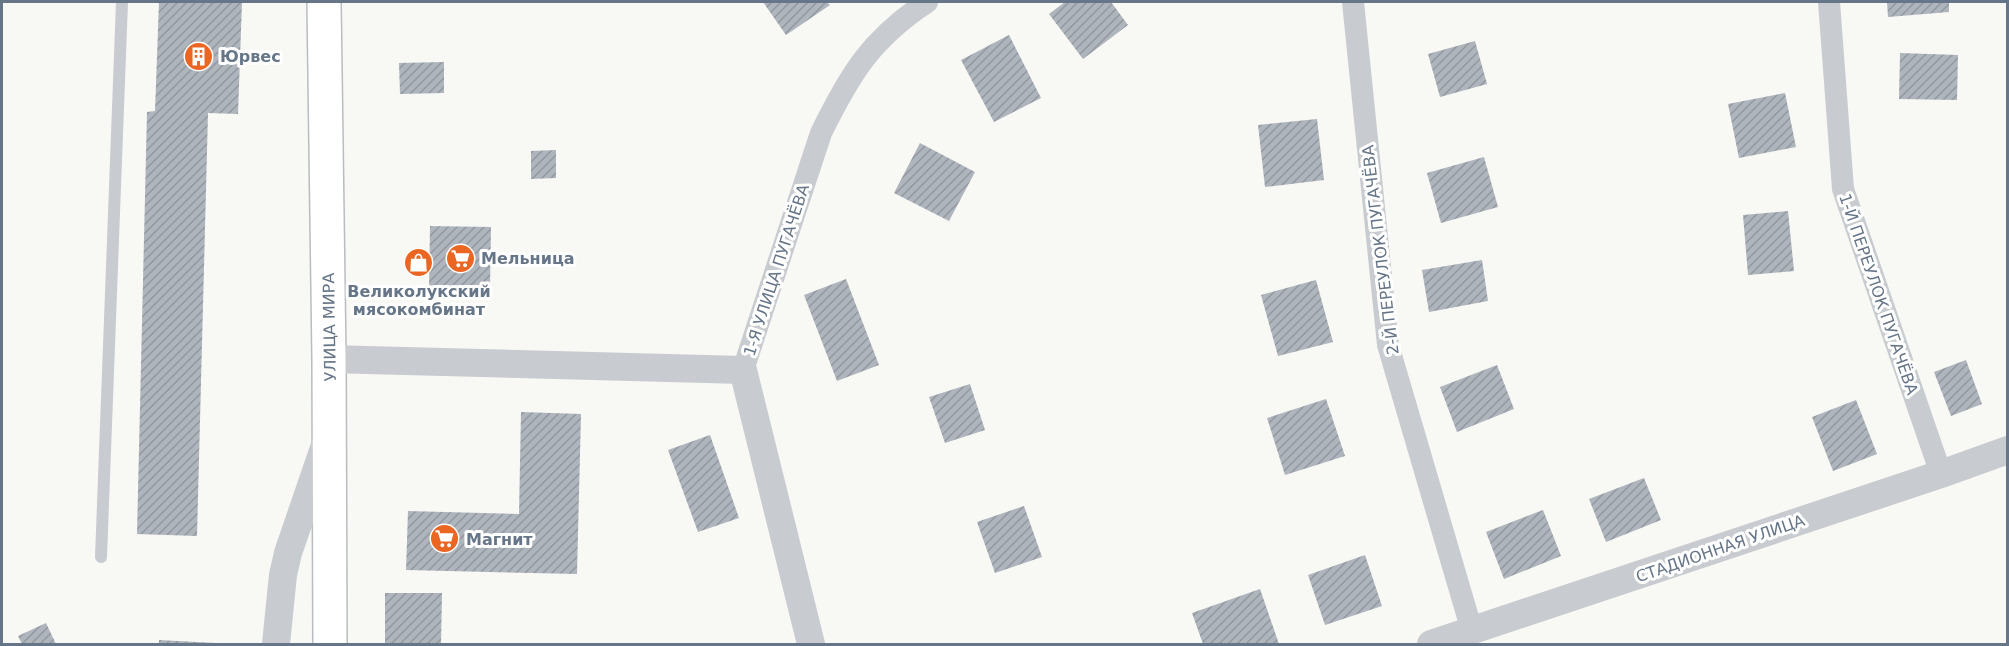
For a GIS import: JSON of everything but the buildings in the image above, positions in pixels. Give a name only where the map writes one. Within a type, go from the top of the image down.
[{"type":"main road","name":"УЛИЦА МИРА","points":[[324,2],[330,432]]},
{"type":"main road","points":[[330,432],[330,645]]},
{"type":"street","name":"1-Я УЛИЦА ПУГАЧЁВА","points":[[811,645],[743,370],[821,133],[834,105],[871,48],[888,31],[927,2]]},
{"type":"street","name":"2-Й ПЕРЕУЛОК ПУГАЧЁВА","points":[[1353,2],[1388,345],[1477,638]]},
{"type":"street","name":"1-Й ПЕРЕУЛОК ПУГАЧЁВА","points":[[1829,2],[1843,189],[1941,474]]},
{"type":"street","points":[[329,359],[743,370]]},
{"type":"street","name":"УЛИЦА МИРА","points":[[276,645],[288,553],[330,432]]},
{"type":"street","name":"СТАДИОННАЯ УЛИЦА","points":[[1431,645],[1477,638],[2007,450]]},
{"type":"lane","points":[[101,557],[122,2]]},
{"type":"place","name":"Юрвес","points":[[199,56]]},
{"type":"place","name":"Мельница","points":[[460,258]]},
{"type":"place","name":"Великолукский мясокомбинат","points":[[419,263]]},
{"type":"place","name":"Магнит","points":[[445,539]]}]
